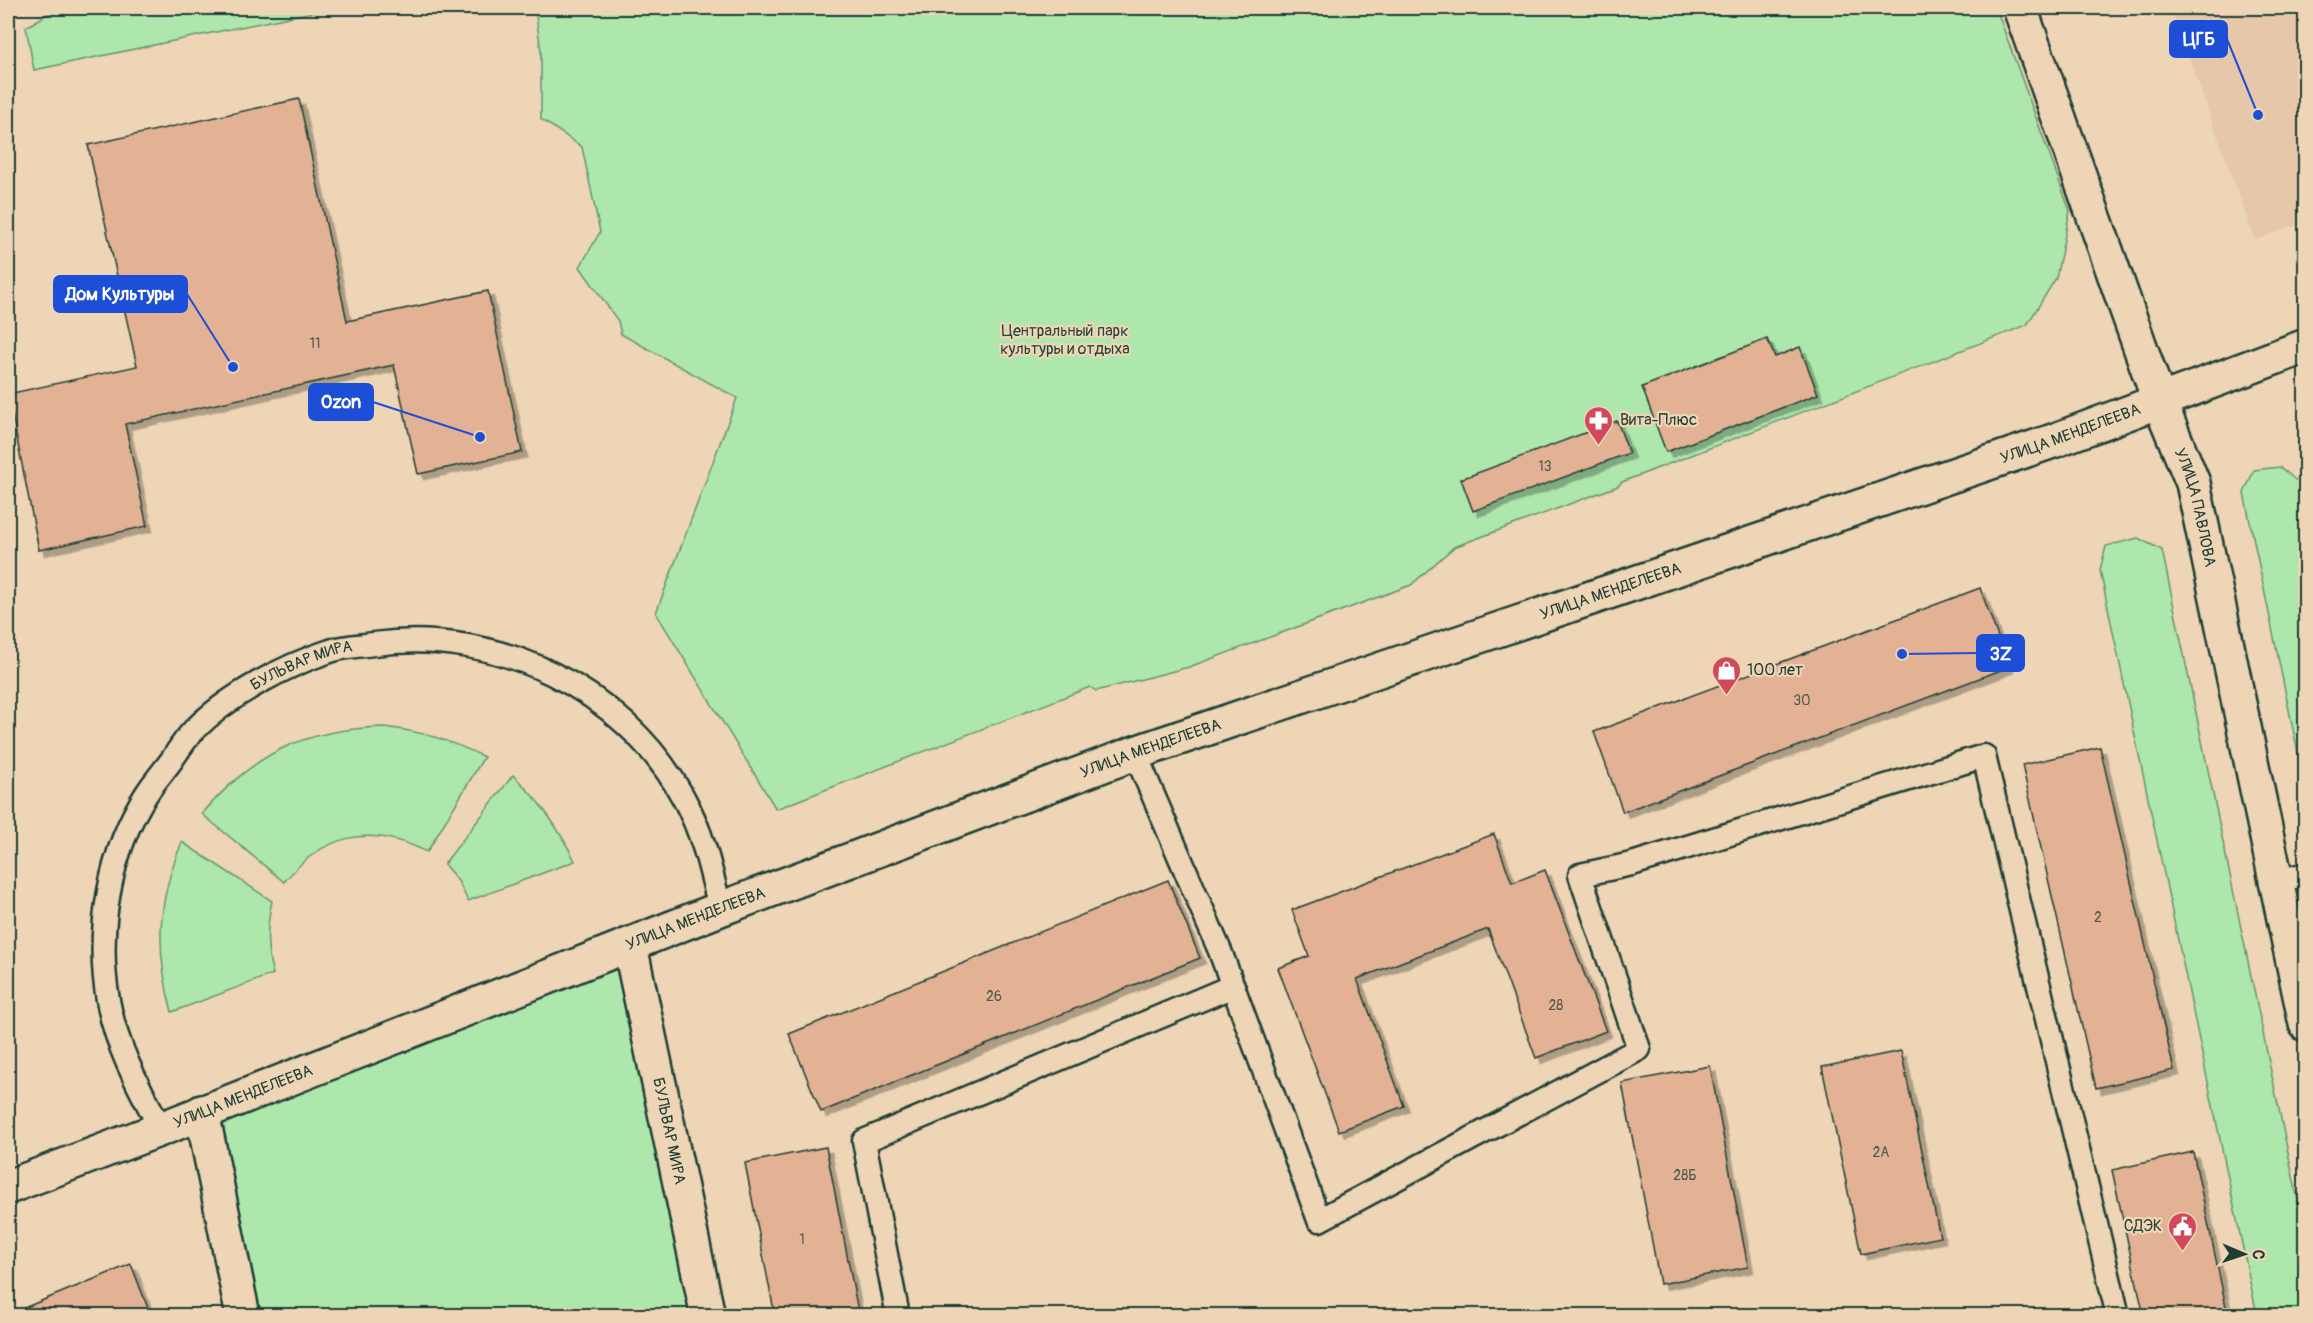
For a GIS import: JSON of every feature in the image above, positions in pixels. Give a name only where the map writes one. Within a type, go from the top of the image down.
[{"type":"main road","name":"УЛИЦА ПАВЛОВА","points":[[2020,8],[2160,403],[2193,483],[2290,878],[2306,1024]]},
{"type":"main road","name":"УЛИЦА МЕНДЕЛЕЕВА","points":[[8,1187],[720,909],[1135,753],[2160,403],[2306,346]]},
{"type":"main road","name":"БУЛЬВАР МИРА","points":[[630,946],[708,1316]]},
{"type":"main road","points":[[202,1112],[243,1316]]},
{"type":"lane","name":"БУЛЬВАР МИРА","points":[[161,1129],[121,1050],[108,998],[104,945],[109,893],[123,842],[146,794],[194,730],[258,681],[332,650],[411,639],[490,649],[565,678],[611,711],[651,750],[683,797],[706,848],[720,909]]},
{"type":"lane","points":[[1135,753],[1233,986],[1319,1220],[1639,1049],[1580,875],[1632,864],[1984,756],[2118,1316]]},
{"type":"lane","points":[[898,1316],[864,1142],[1233,986]]},
{"type":"shaded area","points":[[2171,8],[2305,8],[2305,222],[2255,240]]},
{"type":"green space","points":[[58,8],[332,8],[34,70],[26,27]]},
{"type":"green space","name":"Центральный парк культуры и отдыха","points":[[535,8],[1996,8],[2070,211],[2056,278],[2027,325],[1622,482],[1618,486],[1454,547],[1411,585],[1189,667],[1096,691],[1090,687],[776,809],[656,613],[737,398],[621,334],[618,321],[580,267],[600,232],[582,147],[541,119],[541,51]]},
{"type":"green space","points":[[2280,467],[2305,488],[2305,787],[2244,493],[2254,470]]},
{"type":"green space","points":[[2138,538],[2162,550],[2305,1234],[2305,1315],[2257,1315],[2100,570],[2106,546]]},
{"type":"green space","points":[[383,727],[435,737],[484,757],[427,852],[386,838],[367,836],[349,838],[315,853],[299,865],[284,882],[202,814],[241,775],[282,749],[328,733]]},
{"type":"green space","points":[[513,775],[548,815],[575,861],[468,901],[458,881],[444,864]]},
{"type":"green space","points":[[182,842],[272,901],[268,938],[273,974],[172,1012],[163,967],[161,926],[168,885]]},
{"type":"green space","points":[[630,946],[708,1315],[243,1315],[202,1112]]},
{"type":"building","points":[[299,99],[347,321],[488,291],[522,452],[418,474],[394,365],[125,424],[147,526],[39,550],[8,394],[137,366],[88,145]]},
{"type":"building","points":[[1767,339],[1775,357],[1800,347],[1818,394],[1666,452],[1642,387]]},
{"type":"building","points":[[1617,421],[1629,453],[1473,511],[1461,479]]},
{"type":"building","points":[[1980,588],[2009,667],[1623,812],[1594,732]]},
{"type":"building","points":[[2100,747],[2174,1070],[2096,1088],[2022,765]]},
{"type":"building","points":[[1494,834],[1512,883],[1545,870],[1606,1031],[1536,1058],[1488,929],[1357,979],[1404,1106],[1339,1131],[1278,968],[1309,956],[1292,910]]},
{"type":"building","points":[[1168,880],[1200,958],[821,1112],[789,1034]]},
{"type":"building","points":[[1901,1051],[1940,1237],[1861,1254],[1822,1067]]},
{"type":"building","points":[[1710,1066],[1748,1267],[1660,1284],[1622,1083]]},
{"type":"building","points":[[826,1147],[859,1316],[775,1316],[745,1163]]},
{"type":"building","points":[[2193,1152],[2228,1316],[2144,1316],[2112,1170]]},
{"type":"building","points":[[131,1264],[151,1316],[27,1316],[24,1308]]},
{"type":"place","name":"ЦГБ","points":[[2258,115]]},
{"type":"place","name":"Дом Культуры","points":[[233,367]]},
{"type":"place","name":"Ozon","points":[[480,437]]},
{"type":"place","name":"Вита-Плюс","points":[[1599,446]]},
{"type":"place","name":"3Z","points":[[1902,654]]},
{"type":"place","name":"100 лет","points":[[1726,696]]},
{"type":"place","name":"СДЭК","points":[[2183,1252]]}]
